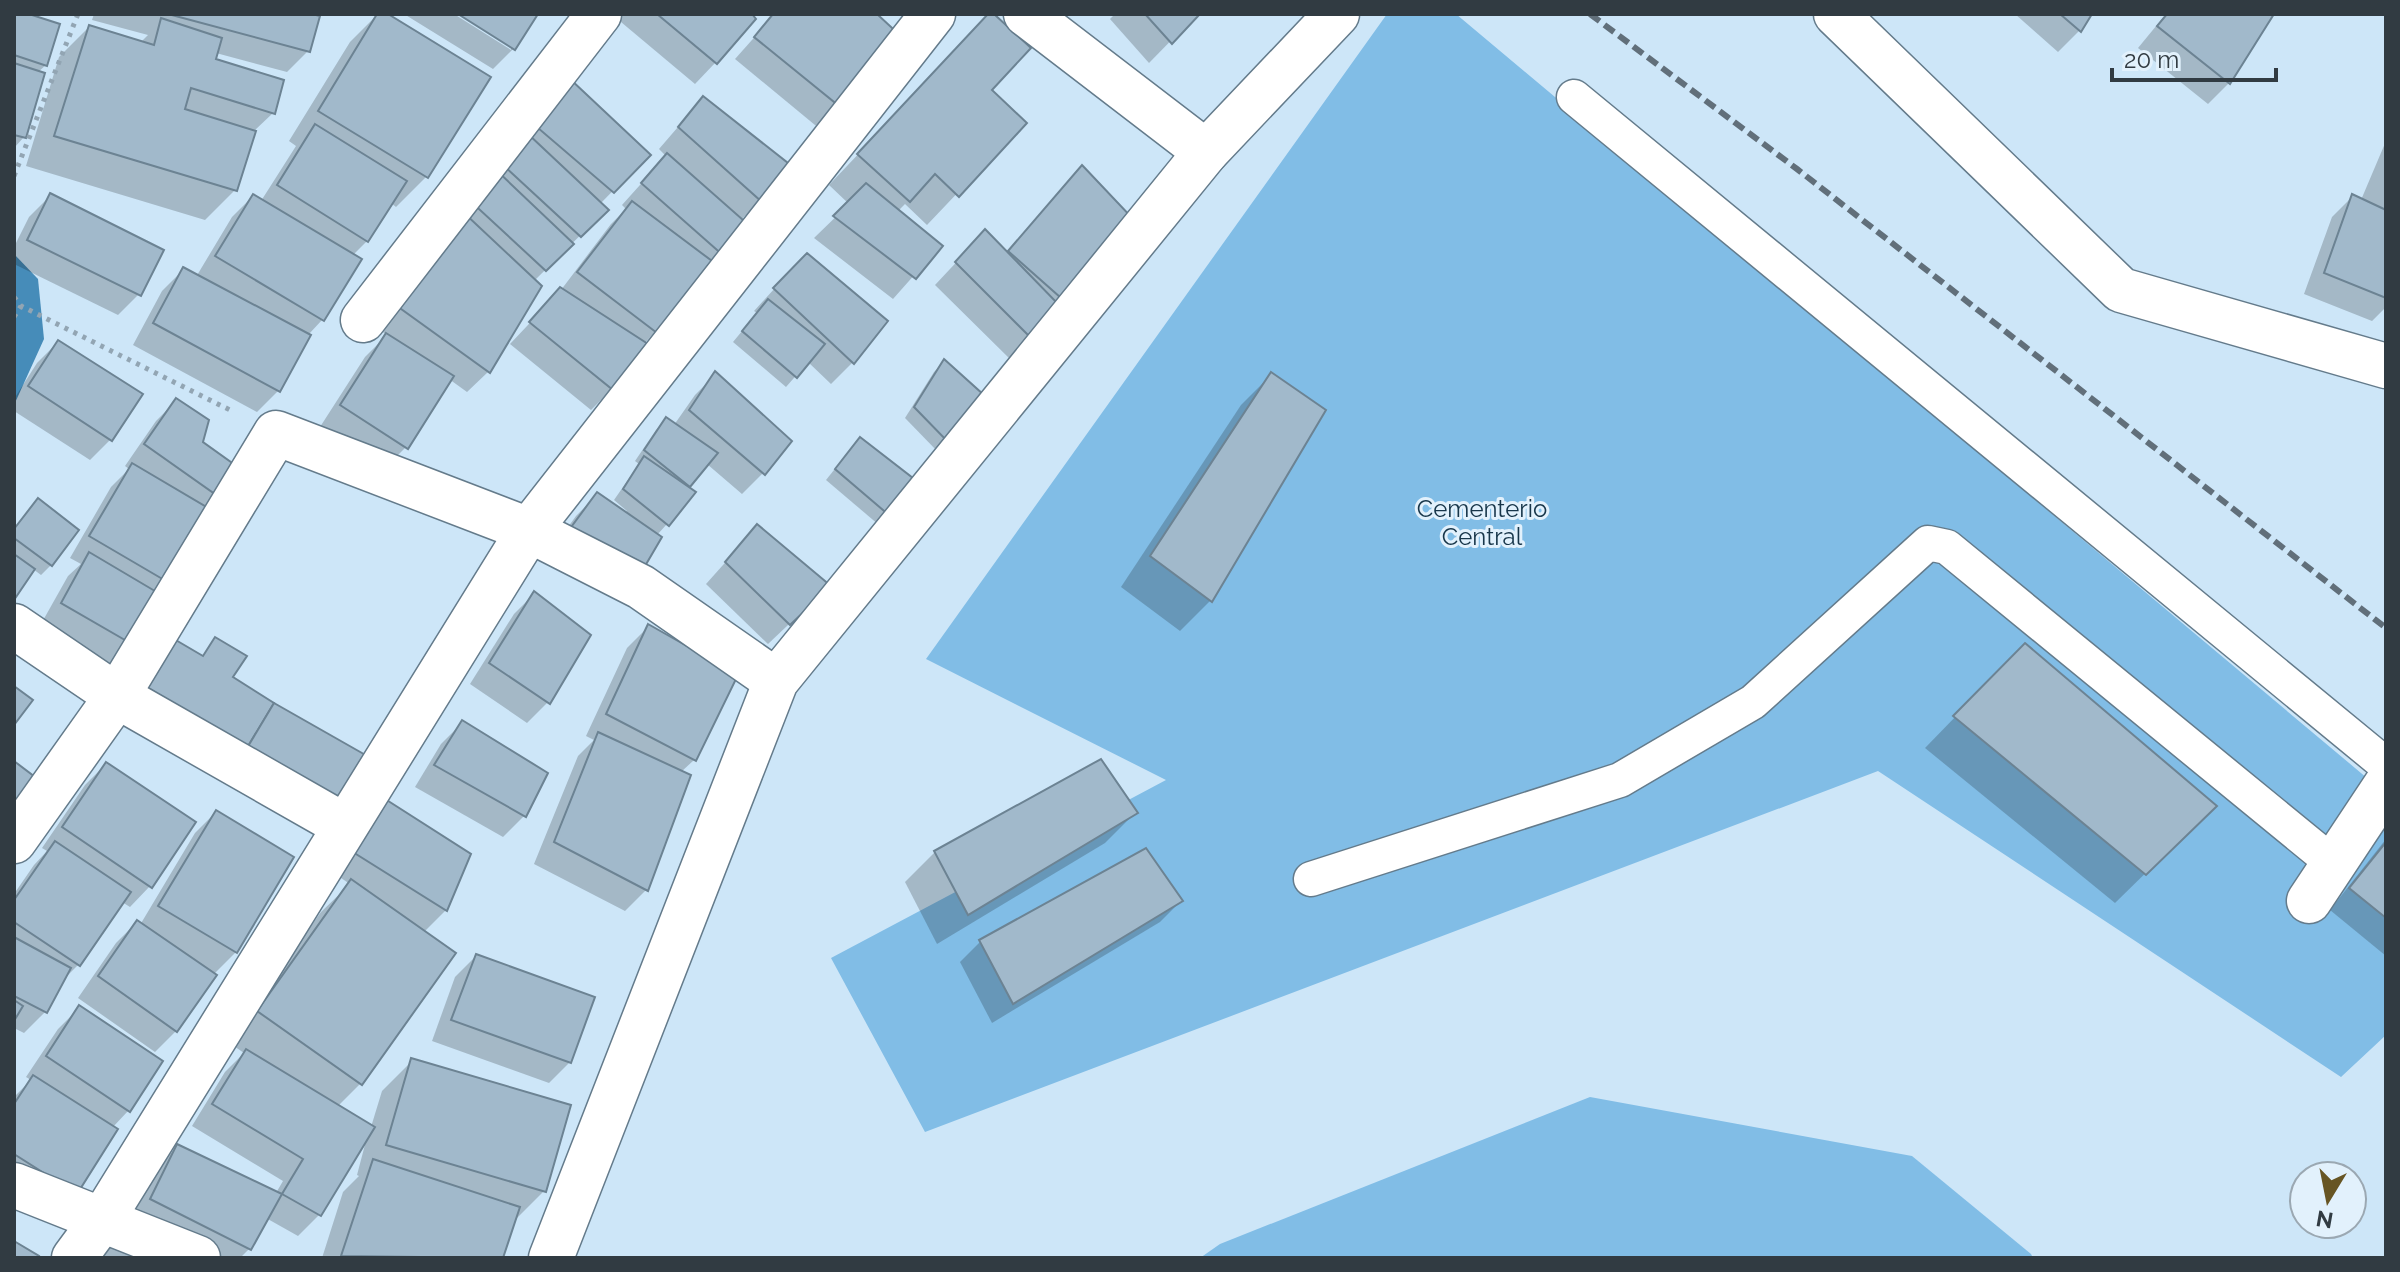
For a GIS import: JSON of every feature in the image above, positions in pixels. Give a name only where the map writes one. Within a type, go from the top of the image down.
[{"type":"street","points":[[363,320],[599,14]]},
{"type":"street","points":[[74,1258],[102,1220],[529,530],[933,14]]},
{"type":"street","points":[[1026,14],[1206,152]]},
{"type":"street","points":[[551,1258],[776,681],[1206,152],[1337,14]]},
{"type":"street","points":[[1836,14],[2121,290],[2386,366]]},
{"type":"street","points":[[14,841],[117,696],[276,433],[529,530],[641,587],[776,681]]},
{"type":"street","points":[[14,626],[117,696],[345,826]]},
{"type":"street","points":[[2309,901],[2386,785]]},
{"type":"street","points":[[14,1185],[198,1258]]},
{"type":"lane","points":[[1574,97],[2386,765]]},
{"type":"lane","points":[[1311,879],[1620,780],[1753,702],[1928,543],[1947,547],[2334,864]]},
{"type":"path","points":[[14,176],[78,14]]},
{"type":"path","points":[[14,297],[21,306],[276,433]]},
{"type":"path","points":[[14,317],[21,306]]},
{"type":"green space","name":"Cementerio Central","points":[[1387,14],[1456,14],[2386,794],[2386,1035],[2341,1077],[1878,771],[925,1132],[831,958],[1166,780],[926,659]]},
{"type":"green space","points":[[1590,1097],[1912,1156],[2033,1258],[1200,1258],[1220,1244]]},
{"type":"shaded area","points":[[14,254],[38,279],[44,339],[14,405]]},
{"type":"building","points":[[14,14],[29,14],[60,24],[47,66],[14,55]]},
{"type":"building","points":[[168,14],[312,14],[320,16],[310,52]]},
{"type":"building","points":[[377,14],[388,14],[491,77],[428,178],[318,111]]},
{"type":"building","points":[[458,14],[538,14],[515,50]]},
{"type":"building","points":[[657,14],[752,14],[756,19],[717,64]]},
{"type":"building","points":[[773,14],[877,14],[904,39],[844,110],[754,37]]},
{"type":"building","points":[[988,14],[994,14],[1031,48],[992,90],[1027,123],[959,197],[935,174],[910,202],[857,154]]},
{"type":"building","points":[[1145,14],[1200,14],[1172,44]]},
{"type":"building","points":[[2060,14],[2092,14],[2081,32]]},
{"type":"building","points":[[2167,14],[2274,14],[2230,84],[2157,26]]},
{"type":"building","points":[[161,18],[222,38],[216,59],[284,80],[275,114],[191,88],[185,109],[256,131],[237,191],[54,136],[89,25],[154,45]]},
{"type":"building","points":[[14,63],[45,73],[26,138],[14,135]]},
{"type":"building","points":[[569,78],[651,155],[614,193],[531,122]]},
{"type":"building","points":[[703,96],[793,167],[762,202],[678,127]]},
{"type":"building","points":[[315,124],[407,181],[368,242],[277,185]]},
{"type":"building","points":[[527,133],[609,210],[581,237],[502,164]]},
{"type":"building","points":[[667,153],[751,227],[725,257],[641,183]]},
{"type":"building","points":[[1082,165],[1136,222],[1069,305],[1008,251]]},
{"type":"building","points":[[493,167],[574,244],[546,271],[467,198]]},
{"type":"building","points":[[866,183],[943,246],[916,279],[833,216]]},
{"type":"building","points":[[50,193],[164,250],[141,296],[27,240]]},
{"type":"building","points":[[253,194],[362,259],[324,321],[215,256]]},
{"type":"building","points":[[2352,194],[2386,210],[2386,298],[2324,273]]},
{"type":"building","points":[[632,201],[716,264],[657,333],[577,272]]},
{"type":"building","points":[[462,211],[542,286],[490,373],[397,306]]},
{"type":"building","points":[[985,229],[1063,309],[1036,343],[955,262]]},
{"type":"building","points":[[807,253],[888,321],[854,364],[773,288]]},
{"type":"building","points":[[183,267],[311,335],[280,392],[153,323]]},
{"type":"building","points":[[560,287],[648,344],[613,390],[529,322]]},
{"type":"building","points":[[768,299],[825,344],[797,378],[742,331]]},
{"type":"building","points":[[386,333],[454,376],[408,449],[340,405]]},
{"type":"building","points":[[58,340],[143,394],[112,441],[28,386]]},
{"type":"building","points":[[944,359],[985,396],[950,444],[914,407]]},
{"type":"building","points":[[715,371],[792,441],[765,475],[689,410]]},
{"type":"building","points":[[1271,372],[1326,410],[1212,602],[1150,556]]},
{"type":"building","points":[[176,398],[209,420],[203,442],[242,470],[222,499],[144,444]]},
{"type":"building","points":[[666,417],[718,453],[690,487],[644,450]]},
{"type":"building","points":[[860,437],[918,482],[890,516],[835,469]]},
{"type":"building","points":[[644,456],[696,492],[669,526],[623,489]]},
{"type":"building","points":[[132,463],[215,512],[171,584],[89,536]]},
{"type":"building","points":[[597,492],[662,537],[638,578],[569,530]]},
{"type":"building","points":[[38,498],[79,530],[52,566],[14,538],[14,529]]},
{"type":"building","points":[[757,524],[831,586],[790,625],[725,562]]},
{"type":"building","points":[[89,552],[165,597],[137,647],[61,603]]},
{"type":"building","points":[[14,554],[35,569],[14,600]]},
{"type":"building","points":[[534,591],[591,635],[550,704],[489,663]]},
{"type":"building","points":[[648,624],[738,675],[696,761],[606,714]]},
{"type":"building","points":[[215,637],[247,656],[233,677],[274,703],[247,748],[145,686],[174,639],[203,656]]},
{"type":"building","points":[[2025,643],[2217,806],[2146,875],[1953,716]]},
{"type":"building","points":[[14,686],[33,700],[14,725]]},
{"type":"building","points":[[274,703],[369,757],[339,806],[247,748]]},
{"type":"building","points":[[462,720],[548,773],[526,817],[434,765]]},
{"type":"building","points":[[598,732],[691,775],[648,891],[554,842]]},
{"type":"building","points":[[1101,759],[1138,813],[968,915],[934,851]]},
{"type":"building","points":[[14,761],[35,777],[14,804]]},
{"type":"building","points":[[106,762],[196,822],[152,888],[62,827]]},
{"type":"building","points":[[382,797],[471,854],[447,911],[348,849]]},
{"type":"building","points":[[216,810],[294,857],[237,953],[158,906]]},
{"type":"building","points":[[55,841],[131,892],[80,966],[14,922],[14,900]]},
{"type":"building","points":[[2386,842],[2386,918],[2349,888]]},
{"type":"building","points":[[1146,848],[1183,901],[1013,1004],[979,940]]},
{"type":"building","points":[[351,879],[456,953],[362,1085],[257,1011]]},
{"type":"building","points":[[137,920],[217,975],[177,1032],[98,976]]},
{"type":"building","points":[[14,937],[71,968],[47,1013],[14,996]]},
{"type":"building","points":[[476,954],[595,997],[571,1063],[451,1020]]},
{"type":"building","points":[[14,1000],[23,1006],[14,1021]]},
{"type":"building","points":[[79,1005],[163,1061],[130,1112],[46,1056]]},
{"type":"building","points":[[246,1049],[375,1127],[321,1216],[282,1194],[303,1159],[212,1104]]},
{"type":"building","points":[[411,1058],[571,1105],[546,1192],[386,1145]]},
{"type":"building","points":[[33,1075],[118,1129],[77,1194],[14,1154],[14,1104]]},
{"type":"building","points":[[177,1144],[282,1194],[251,1250],[150,1199]]},
{"type":"building","points":[[373,1159],[520,1207],[503,1258],[341,1256]]},
{"type":"building","points":[[14,1241],[39,1256],[38,1258],[14,1258]]},
{"type":"railway","points":[[1590,14],[1797,169],[2386,628]]}]
